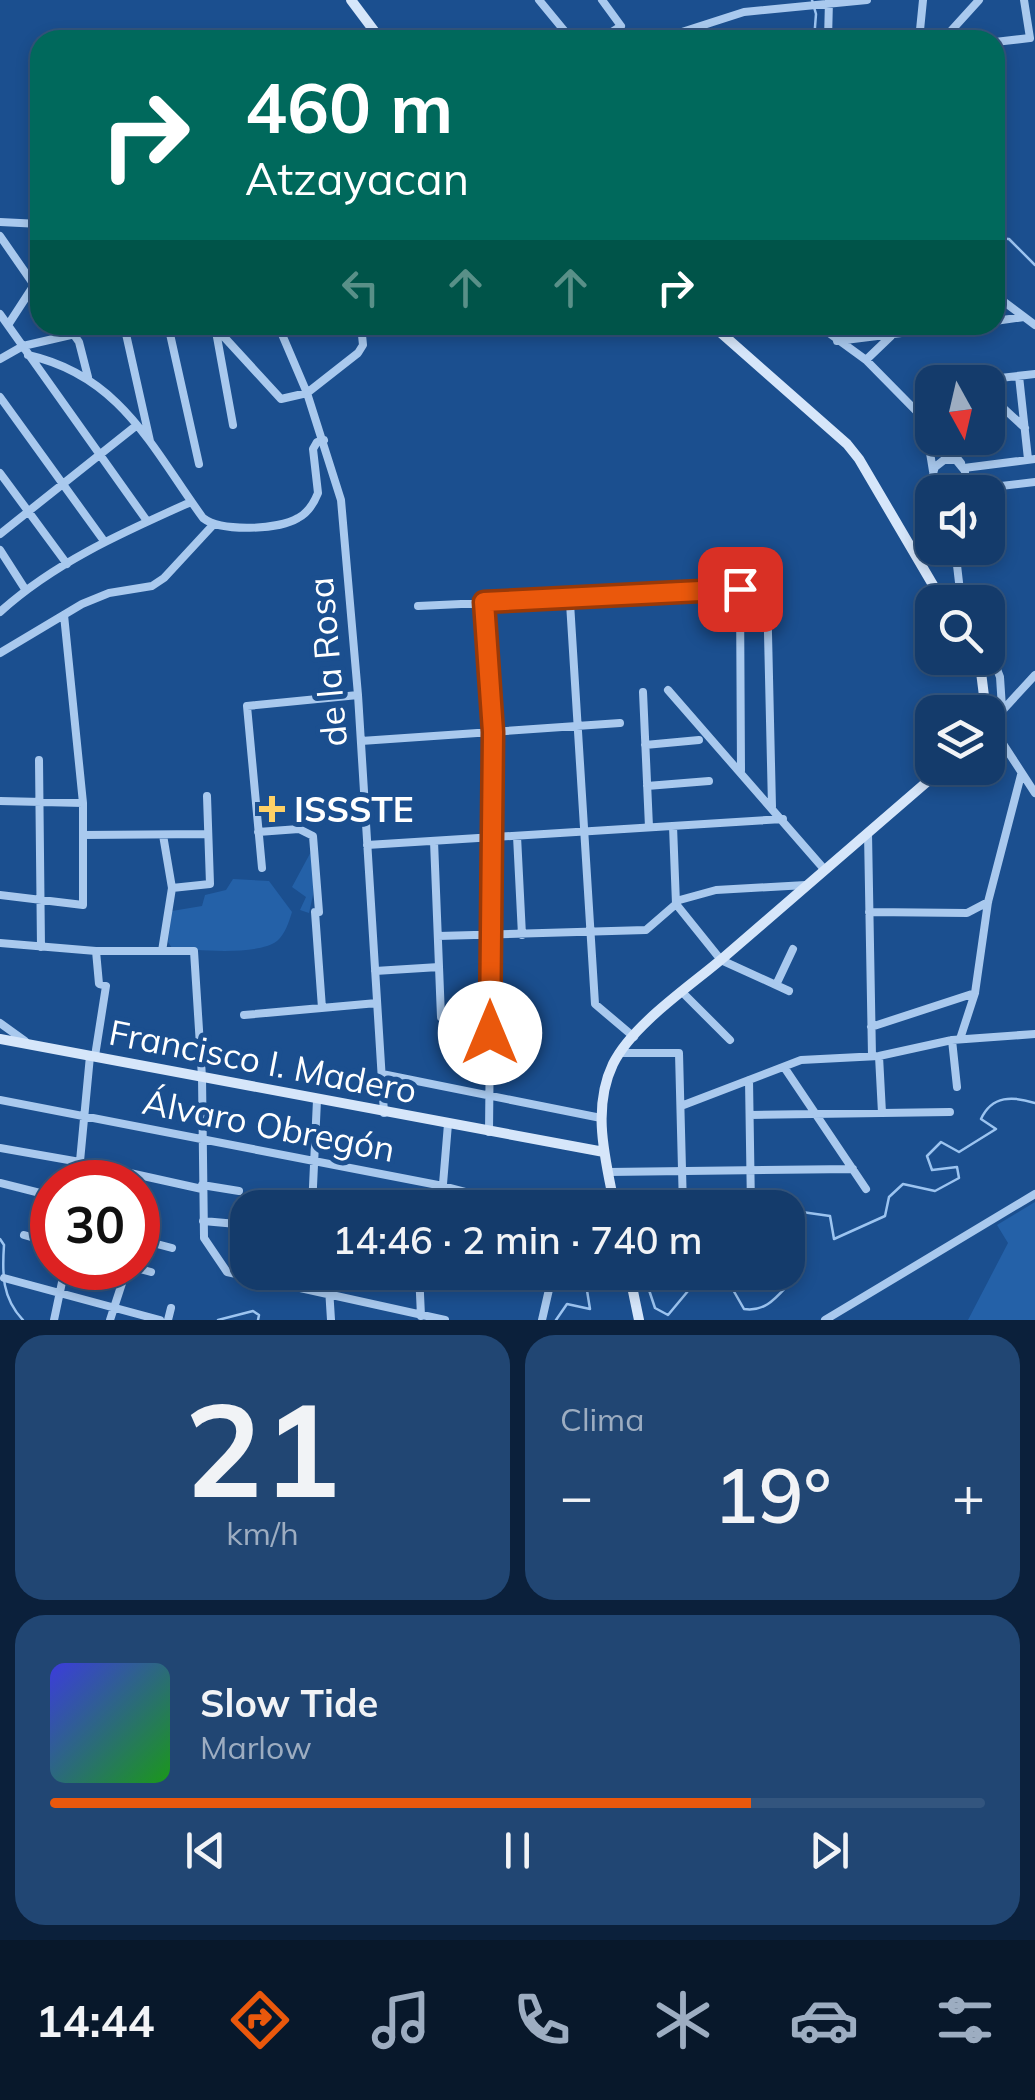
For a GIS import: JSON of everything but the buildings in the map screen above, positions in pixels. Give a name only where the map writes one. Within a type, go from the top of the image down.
[{"type":"main road","points":[[351,0],[374,30]]},
{"type":"main road","points":[[723,335],[847,444],[934,585]]},
{"type":"main road","points":[[611,1190],[602,1118],[604,1092],[619,1053],[682,992],[923,785]]},
{"type":"main road","name":"Francisco I. Madero","points":[[0,1039],[604,1152]]},
{"type":"main road","name":"Francisco I. Madero","points":[[575,1149],[608,1170]]},
{"type":"main road","points":[[632,1290],[639,1320]]},
{"type":"street","points":[[539,0],[564,30]]},
{"type":"street","points":[[602,0],[621,26],[615,30]]},
{"type":"street","points":[[738,0],[744,12]]},
{"type":"street","points":[[685,30],[766,4],[868,0]]},
{"type":"street","points":[[920,30],[923,0]]},
{"type":"street","points":[[949,30],[980,0]]},
{"type":"street","points":[[1005,40],[1033,34],[1024,0]]},
{"type":"street","points":[[828,30],[829,2]]},
{"type":"street","points":[[0,222],[30,224]]},
{"type":"street","points":[[0,236],[30,275]]},
{"type":"street","points":[[8,325],[30,294]]},
{"type":"street","points":[[1005,303],[1035,326]]},
{"type":"street","points":[[0,314],[148,521]]},
{"type":"street","points":[[1005,320],[1024,317]]},
{"type":"street","points":[[0,359],[65,335]]},
{"type":"street","points":[[77,335],[88,377]]},
{"type":"street","points":[[126,335],[150,441]]},
{"type":"street","points":[[170,335],[199,464]]},
{"type":"street","points":[[216,335],[233,425]]},
{"type":"street","points":[[222,335],[281,399],[307,392],[358,353],[363,345],[362,335]]},
{"type":"street","name":"de la Rosa","points":[[282,335],[307,392],[342,500],[384,1113]]},
{"type":"street","points":[[832,335],[866,360],[915,408]]},
{"type":"street","points":[[840,335],[840,341]]},
{"type":"street","points":[[840,341],[896,335]]},
{"type":"street","points":[[866,360],[890,336]]},
{"type":"street","points":[[25,350],[88,377],[108,392],[150,441],[212,526]]},
{"type":"street","points":[[1005,378],[1035,374]]},
{"type":"street","points":[[933,471],[944,460],[962,466],[1032,459],[1024,428],[1020,376]]},
{"type":"street","points":[[0,396],[104,541]]},
{"type":"street","points":[[1005,410],[1024,428]]},
{"type":"street","points":[[0,534],[137,425]]},
{"type":"street","points":[[0,653],[82,604],[152,586],[212,526],[277,524],[304,515],[318,493],[313,449],[324,440]]},
{"type":"street","points":[[930,455],[933,475]]},
{"type":"street","points":[[954,455],[964,475]]},
{"type":"street","points":[[0,473],[67,564]]},
{"type":"street","points":[[1005,486],[1035,482]]},
{"type":"street","points":[[0,612],[25,590],[104,541],[191,502]]},
{"type":"street","points":[[0,550],[25,590]]},
{"type":"street","points":[[740,589],[741,771]]},
{"type":"street","points":[[418,606],[767,590],[772,807]]},
{"type":"street","points":[[484,602],[493,732],[489,1132]]},
{"type":"street","points":[[570,603],[595,1004],[634,1036]]},
{"type":"street","points":[[0,895],[83,905],[83,803],[64,616]]},
{"type":"street","points":[[1005,705],[1035,674]]},
{"type":"street","points":[[668,690],[824,869]]},
{"type":"street","points":[[642,692],[649,827]]},
{"type":"street","points":[[262,868],[247,706],[358,695]]},
{"type":"street","points":[[361,741],[620,723]]},
{"type":"street","points":[[645,745],[699,740]]},
{"type":"street","points":[[1005,755],[1035,793]]},
{"type":"street","points":[[39,760],[41,947]]},
{"type":"street","points":[[957,1087],[956,1040],[975,993],[988,902],[1022,774]]},
{"type":"street","points":[[647,786],[709,781]]},
{"type":"street","points":[[172,888],[210,884],[207,796]]},
{"type":"street","points":[[0,801],[83,803]]},
{"type":"street","points":[[368,845],[782,819]]},
{"type":"street","points":[[673,826],[676,902],[721,960],[789,991]]},
{"type":"street","points":[[258,832],[299,829],[313,836],[322,1008]]},
{"type":"street","points":[[868,833],[872,1027],[882,1113]]},
{"type":"street","points":[[83,836],[208,834]]},
{"type":"street","points":[[162,951],[172,888],[163,835]]},
{"type":"street","points":[[517,836],[522,935]]},
{"type":"street","points":[[434,841],[441,1017]]},
{"type":"street","points":[[438,936],[646,930],[676,902],[716,890],[806,885]]},
{"type":"street","points":[[870,912],[967,912],[988,902]]},
{"type":"street","points":[[0,943],[96,951],[194,950],[202,1077],[204,1238],[230,1273]]},
{"type":"street","points":[[776,985],[793,949]]},
{"type":"street","points":[[80,1160],[92,1056],[106,986],[99,984],[96,951]]},
{"type":"street","points":[[376,972],[439,967]]},
{"type":"street","points":[[682,992],[730,1040]]},
{"type":"street","points":[[872,1027],[975,993]]},
{"type":"street","points":[[244,1015],[377,1003]]},
{"type":"street","points":[[0,1023],[29,1044]]},
{"type":"street","points":[[680,1106],[801,1060],[876,1056],[956,1040],[1035,1034]]},
{"type":"street","points":[[619,1053],[679,1054],[683,1190]]},
{"type":"street","points":[[784,1067],[866,1189]]},
{"type":"street","points":[[382,1074],[602,1118]]},
{"type":"street","points":[[749,1080],[751,1190]]},
{"type":"street","name":"Álvaro Obregón","points":[[0,1100],[458,1190]]},
{"type":"street","points":[[312,1190],[317,1100]]},
{"type":"street","points":[[750,1116],[950,1112]]},
{"type":"street","points":[[443,1190],[448,1124]]},
{"type":"street","points":[[0,1148],[69,1160]]},
{"type":"street","points":[[608,1170],[853,1170]]},
{"type":"street","points":[[160,1178],[230,1190]]},
{"type":"street","points":[[1,1186],[30,1192]]},
{"type":"street","points":[[826,1320],[1035,1194]]},
{"type":"street","points":[[203,1221],[230,1223]]},
{"type":"street","points":[[24,1236],[30,1238]]},
{"type":"street","points":[[160,1244],[172,1248]]},
{"type":"street","points":[[4,1278],[160,1320]]},
{"type":"street","points":[[54,1320],[61,1290]]},
{"type":"street","points":[[110,1320],[120,1290]]},
{"type":"street","points":[[315,1290],[445,1320]]},
{"type":"street","points":[[330,1290],[332,1320]]},
{"type":"street","points":[[420,1290],[421,1317]]},
{"type":"street","points":[[542,1320],[550,1290]]},
{"type":"street","points":[[168,1320],[170,1308]]},
{"type":"shaded area","points":[[313,848],[309,913],[300,910],[306,897],[292,887]]},
{"type":"shaded area","points":[[233,879],[269,881],[292,912],[280,938],[256,949],[172,948],[168,942],[172,911],[202,906],[205,895],[226,890]]},
{"type":"shaded area","points":[[1035,1202],[1035,1320],[968,1320],[1008,1243],[997,1225]]},
{"type":"waterway","points":[[812,0],[815,30]]},
{"type":"waterway","points":[[1005,239],[1035,265]]},
{"type":"waterway","points":[[805,1212],[830,1216],[834,1239],[885,1216],[889,1197],[903,1184],[935,1191],[959,1178],[957,1167],[932,1170],[927,1156],[941,1142],[959,1152],[996,1129],[981,1119],[991,1105],[1004,1099],[1035,1103]]},
{"type":"waterway","points":[[0,1239],[4,1245],[7,1294],[23,1320]]},
{"type":"waterway","points":[[556,1320],[567,1304],[590,1309],[587,1290]]},
{"type":"waterway","points":[[649,1290],[655,1308],[668,1315],[689,1290]]},
{"type":"waterway","points":[[733,1290],[744,1309],[764,1306],[783,1290]]},
{"type":"waterway","points":[[218,1320],[253,1311],[259,1315],[258,1320]]},
{"type":"place","name":"ISSSTE","points":[[272,809]]},
{"type":"route","points":[[490,1033],[493,732],[484,602],[740,589]]}]
